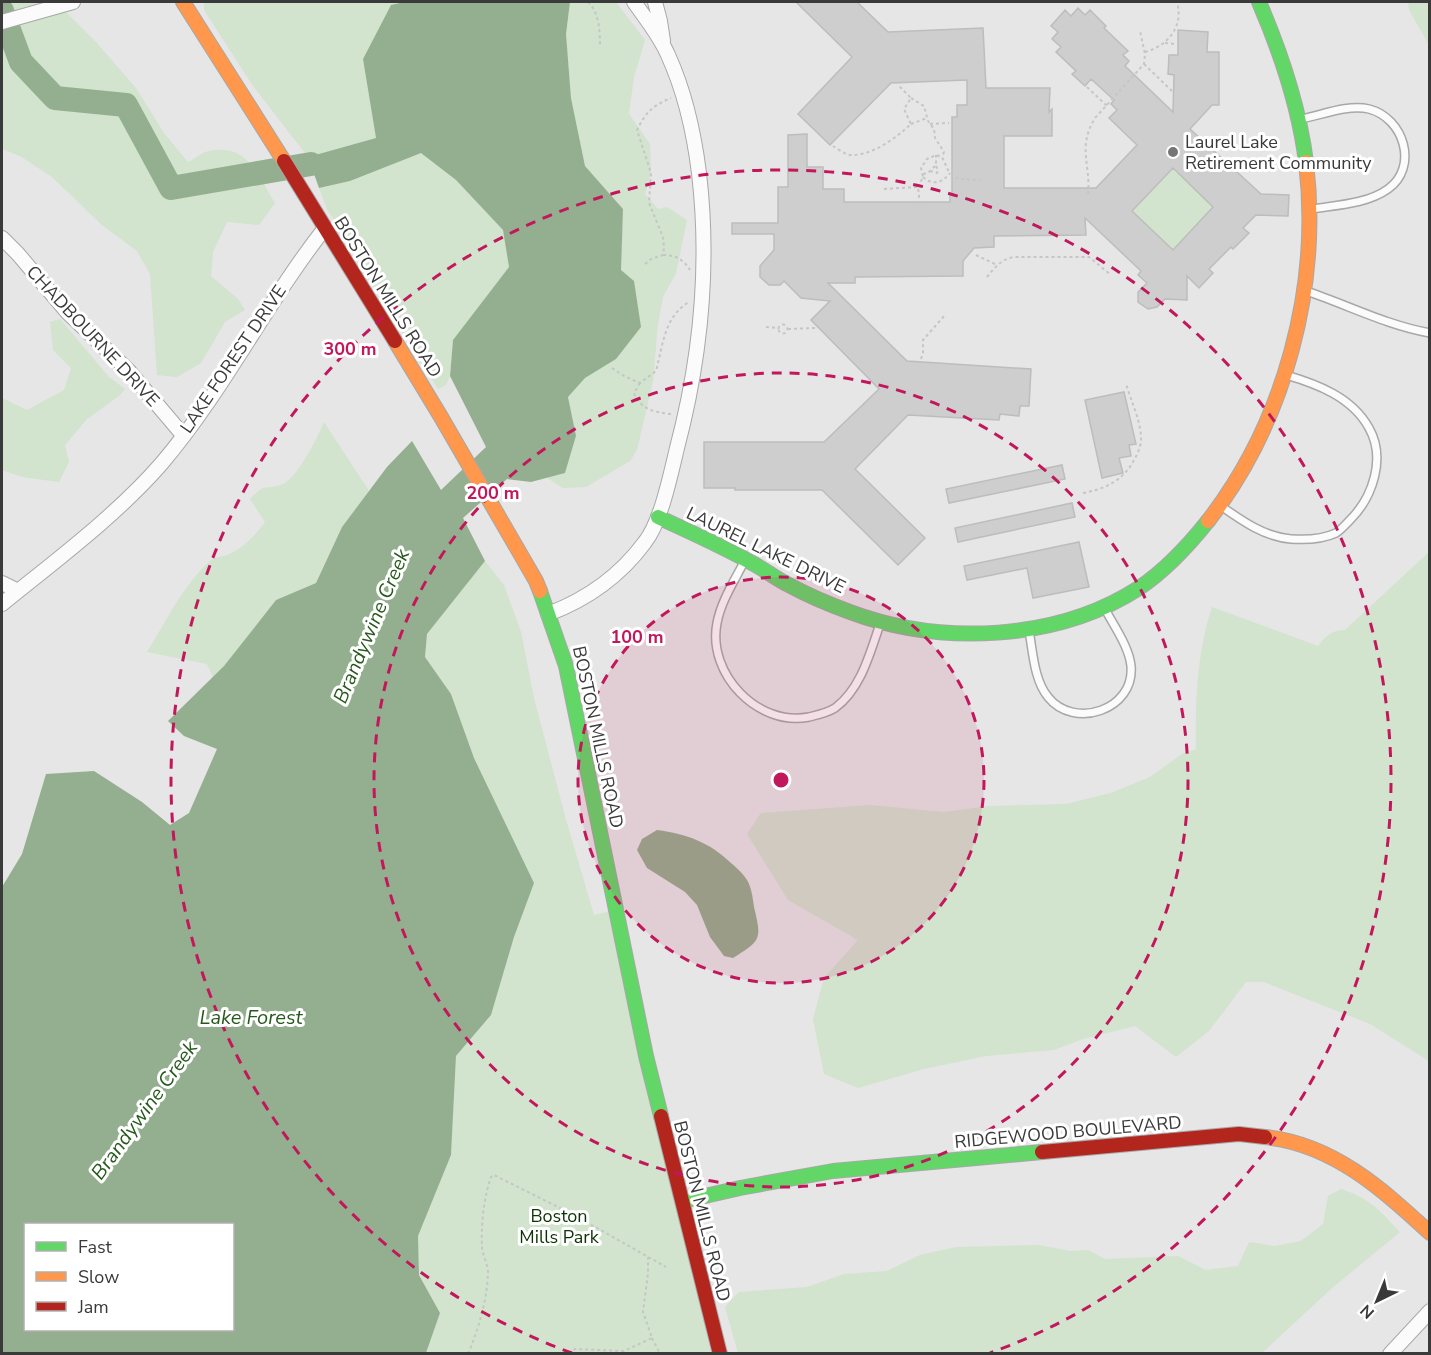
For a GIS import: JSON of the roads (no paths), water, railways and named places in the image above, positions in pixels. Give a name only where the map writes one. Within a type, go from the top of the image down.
[{"type":"street","points":[[2,22],[73,2]]},
{"type":"street","name":"BOSTON MILLS ROAD","points":[[183,2],[441,417],[536,581],[569,677],[646,1056],[720,1353]]},
{"type":"street","name":"LAUREL LAKE DRIVE","points":[[549,614],[568,606],[605,584],[647,540],[658,517],[686,416],[699,348],[704,294],[704,234],[701,193],[689,118],[663,46],[634,2]]},
{"type":"street","name":"LAUREL LAKE DRIVE","points":[[655,2],[663,46]]},
{"type":"street","name":"LAUREL LAKE DRIVE","points":[[658,517],[746,559],[800,591],[881,622],[922,629],[976,632],[1053,624],[1103,606],[1130,593],[1172,561],[1193,539],[1219,505],[1255,445],[1284,374],[1304,290],[1310,209],[1299,119],[1288,75],[1271,27],[1258,2]]},
{"type":"street","name":"LAKE FOREST DRIVE","points":[[2,604],[136,491],[162,462],[214,394],[272,300],[324,228]]},
{"type":"street","name":"CHADBOURNE DRIVE","points":[[2,238],[68,313],[128,370],[183,435]]},
{"type":"street","points":[[2,583],[18,591]]},
{"type":"street","name":"RIDGEWOOD BOULEVARD","points":[[682,1201],[833,1171],[1250,1135],[1302,1143],[1336,1157],[1369,1178],[1430,1233]]},
{"type":"street","points":[[1390,1353],[1430,1311]]},
{"type":"lane","points":[[1299,119],[1350,109],[1369,109],[1395,125],[1404,144],[1405,152],[1399,177],[1388,189],[1358,201],[1310,209]]},
{"type":"lane","points":[[1304,290],[1408,329],[1430,333]]},
{"type":"lane","points":[[1219,505],[1256,529],[1289,539],[1316,539],[1338,532],[1368,499],[1376,473],[1375,450],[1370,429],[1354,408],[1329,390],[1284,374]]},
{"type":"lane","points":[[746,559],[723,606],[717,623],[716,642],[720,660],[730,679],[745,698],[763,710],[783,717],[798,718],[821,714],[833,709],[844,700],[857,682],[881,622]]},
{"type":"lane","points":[[1029,628],[1039,678],[1049,698],[1070,711],[1088,714],[1097,712],[1114,704],[1120,698],[1131,674],[1127,651],[1103,606]]},
{"type":"water","name":"Lake Forest","points":[[404,2],[570,2],[566,34],[571,98],[585,166],[623,209],[621,270],[634,281],[641,327],[616,359],[585,378],[568,397],[576,436],[565,473],[531,482],[507,479],[463,518],[485,561],[427,634],[425,657],[451,694],[474,758],[534,883],[514,937],[491,1015],[456,1056],[451,1155],[418,1236],[419,1275],[440,1313],[426,1353],[2,1353],[2,887],[22,854],[46,774],[94,771],[142,802],[170,825],[189,813],[217,749],[184,736],[168,721],[224,666],[276,600],[316,583],[342,527],[387,467],[412,441],[441,490],[486,447],[450,376],[453,340],[509,267],[503,230],[456,180],[421,153],[350,181],[319,188],[308,157],[376,138],[363,59],[391,5]]},
{"type":"water","points":[[657,830],[678,834],[706,844],[744,875],[751,890],[758,926],[754,943],[733,958],[724,956],[710,937],[697,905],[685,892],[647,868],[637,850],[642,839]]},
{"type":"waterway","points":[[2,11],[21,62],[55,98],[126,105],[171,188],[311,164]]},
{"type":"place","name":"Laurel Lake Retirement Community","points":[[1173,152]]},
{"type":"water label","name":"Brandywine Creek","points":[[371,626]]},
{"type":"water label","name":"Brandywine Creek","points":[[144,1110]]},
{"type":"park label","name":"Boston Mills Park","points":[[559,1226]]}]
